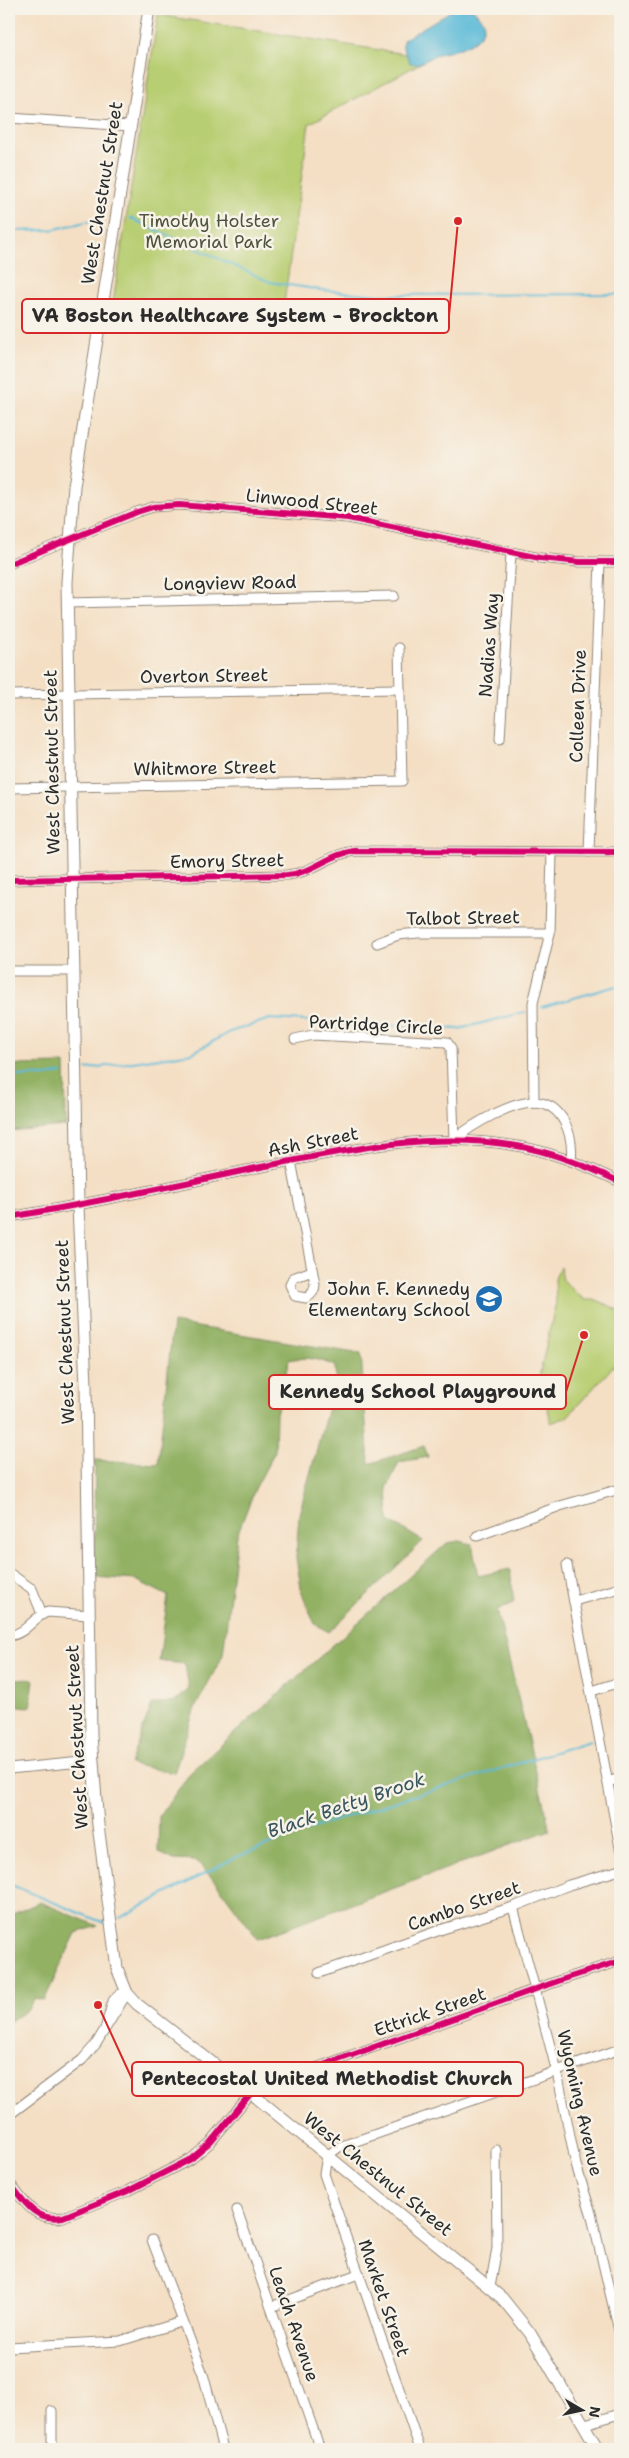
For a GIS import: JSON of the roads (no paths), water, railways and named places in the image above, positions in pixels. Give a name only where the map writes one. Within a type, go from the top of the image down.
[{"type":"main road","name":"West Chestnut Street","points":[[149,9],[77,466],[69,541],[67,602],[78,1206],[86,1394],[92,1761],[100,1846],[114,1952],[117,1968],[128,1993],[137,2004],[252,2093],[490,2287],[522,2321],[585,2424],[598,2449]]},
{"type":"street","points":[[9,118],[130,126]]},
{"type":"street","name":"Linwood Street","points":[[9,564],[144,509],[179,505],[348,518],[549,560],[620,562]]},
{"type":"street","name":"Nadias Way","points":[[500,739],[511,552]]},
{"type":"street","name":"Colleen Drive","points":[[589,852],[600,562]]},
{"type":"street","name":"Longview Road","points":[[67,602],[394,596]]},
{"type":"street","points":[[399,648],[400,688]]},
{"type":"street","name":"Overton Street","points":[[9,695],[400,688]]},
{"type":"street","name":"Whitmore Street","points":[[9,788],[402,781],[400,688]]},
{"type":"street","name":"Emory Street","points":[[9,880],[294,875],[314,868],[336,854],[354,850],[620,852]]},
{"type":"street","points":[[534,1102],[533,1002],[550,933],[552,852]]},
{"type":"street","name":"Talbot Street","points":[[377,942],[398,935],[418,932],[550,933]]},
{"type":"street","points":[[9,971],[74,971]]},
{"type":"street","name":"Partridge Circle","points":[[295,1039],[313,1035],[447,1042],[451,1048],[454,1140]]},
{"type":"street","points":[[454,1140],[481,1120],[534,1102],[551,1107],[562,1118],[571,1137],[571,1161]]},
{"type":"street","name":"Ash Street","points":[[9,1217],[78,1206],[291,1161],[368,1147],[454,1140],[518,1146],[571,1161],[620,1182]]},
{"type":"street","points":[[291,1161],[312,1271]]},
{"type":"street","points":[[477,1536],[560,1506],[620,1488]]},
{"type":"street","points":[[567,1565],[620,1848]]},
{"type":"street","points":[[9,1573],[32,1589],[42,1614]]},
{"type":"street","points":[[574,1601],[620,1588]]},
{"type":"street","points":[[9,1636],[24,1632],[42,1614],[56,1612],[89,1615]]},
{"type":"street","points":[[592,1691],[620,1682]]},
{"type":"street","points":[[9,1769],[92,1761]]},
{"type":"street","points":[[608,1782],[620,1778]]},
{"type":"street","name":"Cambo Street","points":[[319,1973],[452,1926],[513,1907],[569,1885],[620,1870]]},
{"type":"street","name":"Wyoming Avenue","points":[[513,1907],[557,2072],[576,2165],[591,2214],[620,2335]]},
{"type":"street","name":"Ettrick Street","points":[[252,2093],[260,2088],[620,1961]]},
{"type":"street","points":[[9,2115],[74,2067],[89,2053],[128,1993]]},
{"type":"street","points":[[327,2156],[339,2147],[620,2049]]},
{"type":"street","points":[[9,2182],[28,2208],[36,2214],[54,2219],[63,2217],[128,2191],[191,2159],[210,2143],[252,2093]]},
{"type":"street","points":[[490,2287],[497,2248],[496,2150]]},
{"type":"street","name":"Market Street","points":[[327,2156],[324,2174],[420,2449]]},
{"type":"street","name":"Leach Avenue","points":[[237,2210],[320,2449]]},
{"type":"street","points":[[152,2240],[181,2322],[203,2374],[222,2449]]},
{"type":"street","points":[[270,2307],[358,2274]]},
{"type":"street","points":[[9,2347],[120,2341],[181,2322]]},
{"type":"street","points":[[52,2411],[52,2449]]},
{"type":"street","points":[[585,2424],[620,2414]]},
{"type":"water","points":[[454,9],[473,9],[484,22],[483,30],[479,37],[466,46],[435,55],[420,63],[410,63],[403,48],[403,40]]},
{"type":"waterway","points":[[130,218],[270,282],[321,290],[379,295],[620,294]]},
{"type":"waterway","points":[[9,235],[16,231],[51,230],[94,220]]},
{"type":"waterway","points":[[542,1007],[616,986]]},
{"type":"waterway","points":[[87,1069],[192,1053],[230,1032],[270,1019],[459,1029],[525,1012]]},
{"type":"waterway","points":[[9,1076],[46,1076],[62,1073]]},
{"type":"waterway","name":"Black Betty Brook","points":[[120,1918],[234,1858],[333,1821],[590,1741]]},
{"type":"waterway","name":"Black Betty Brook","points":[[9,1884],[104,1923]]},
{"type":"place","name":"VA Boston Healthcare System - Brockton","points":[[458,221]]},
{"type":"place","name":"John F. Kennedy Elementary School","points":[[489,1299]]},
{"type":"place","name":"Kennedy School Playground","points":[[584,1335]]},
{"type":"place","name":"Pentecostal United Methodist Church","points":[[98,2005]]},
{"type":"park label","name":"Timothy Holster Memorial Park","points":[[209,231]]}]
